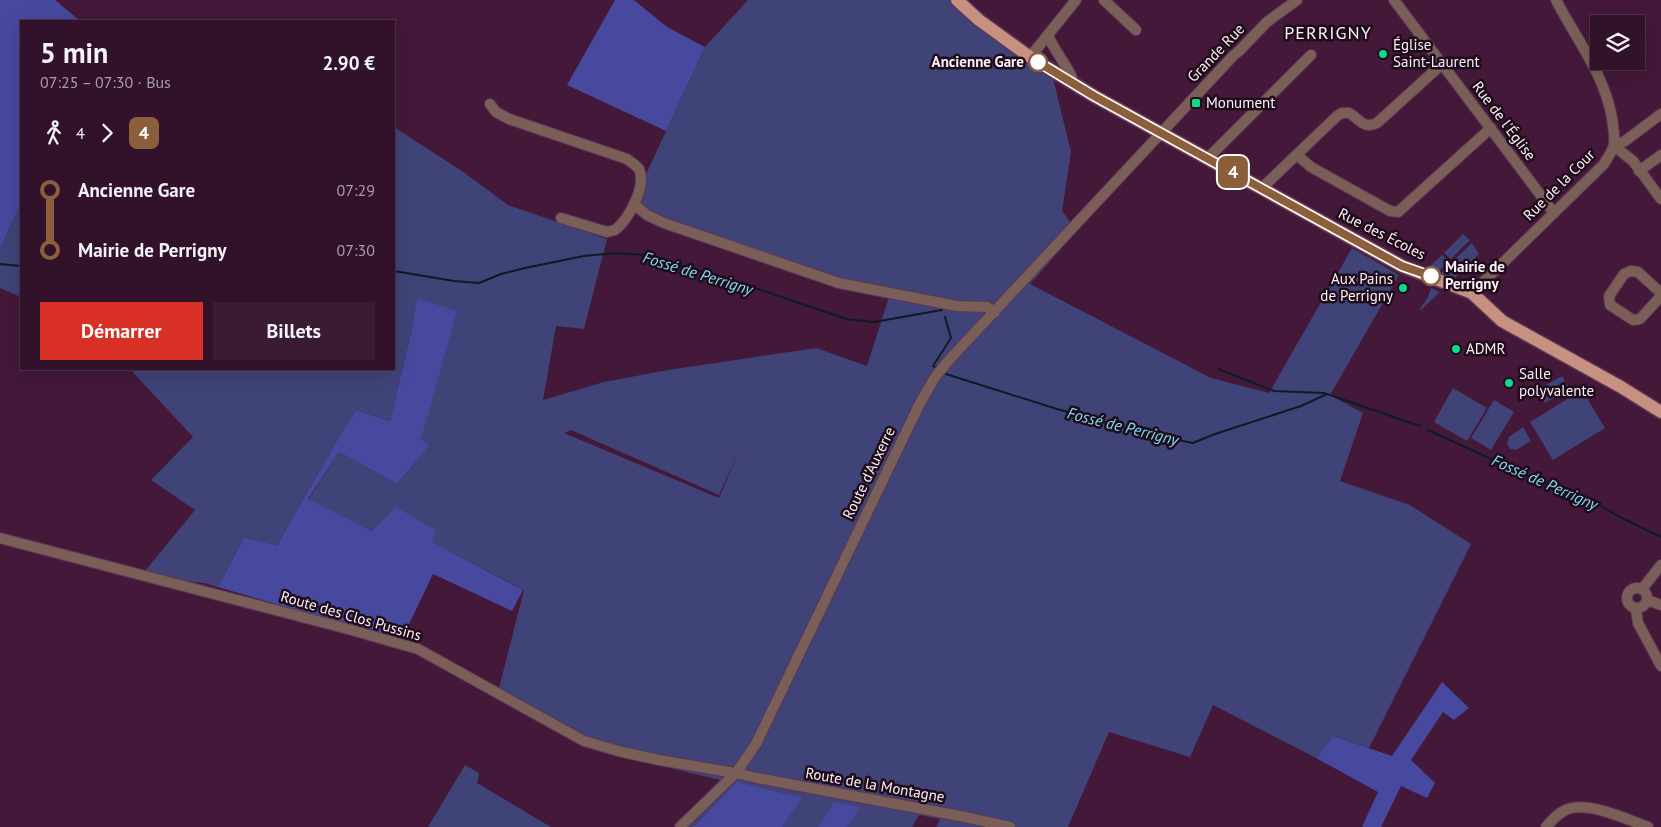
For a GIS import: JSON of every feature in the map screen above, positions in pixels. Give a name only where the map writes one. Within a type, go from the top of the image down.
[{"type":"main road","name":"Rue des Écoles","points":[[957,0],[979,20],[1030,57],[1070,81],[1402,266],[1472,292],[1502,321],[1621,387],[1661,412]]},
{"type":"street","points":[[1030,57],[1076,0]]},
{"type":"street","points":[[1104,0],[1136,30]]},
{"type":"street","name":"Grande Rue","points":[[1132,164],[1259,29],[1297,0]]},
{"type":"street","name":"Rue de l'Église","points":[[1394,0],[1554,213]]},
{"type":"street","name":"Rue de la Cour","points":[[1472,292],[1603,164],[1614,146],[1614,129],[1609,101],[1599,75],[1556,0]]},
{"type":"street","points":[[1048,35],[1053,48],[1068,68],[1072,78],[1070,81]]},
{"type":"street","points":[[1208,158],[1311,55]]},
{"type":"street","points":[[1263,189],[1337,116],[1342,113],[1349,113],[1363,124],[1369,126],[1377,123],[1442,64]]},
{"type":"street","points":[[490,104],[496,112],[509,119],[627,159],[638,167],[640,174],[639,193],[621,225],[615,230],[607,232],[561,218]]},
{"type":"street","points":[[1661,114],[1625,141],[1614,146],[1633,161],[1661,199]]},
{"type":"street","points":[[1297,155],[1319,171],[1390,211],[1398,212],[1491,128]]},
{"type":"street","points":[[1639,171],[1661,155]]},
{"type":"street","name":"Route d'Auxerre","points":[[680,827],[736,773],[764,730],[924,394],[940,370],[1132,164]]},
{"type":"street","points":[[634,204],[647,215],[664,224],[839,283],[957,306],[987,307],[994,312]]},
{"type":"street","points":[[1631,271],[1638,272],[1661,295],[1640,319],[1634,320],[1610,305],[1609,296],[1624,274],[1631,271]]},
{"type":"street","name":"Route des Clos Pussins","points":[[0,538],[418,649],[584,741],[659,760],[736,773]]},
{"type":"street","points":[[1642,589],[1661,565]]},
{"type":"street","points":[[1632,589],[1642,589],[1647,594],[1647,600],[1642,607],[1636,608],[1628,604],[1627,596],[1632,589]]},
{"type":"street","points":[[1647,600],[1661,605]]},
{"type":"street","points":[[1636,608],[1638,623],[1661,666]]},
{"type":"street","name":"Route de la Montagne","points":[[736,773],[1010,827]]},
{"type":"street","points":[[1546,827],[1557,816],[1567,810],[1582,807],[1648,827]]},
{"type":"shaded area","points":[[0,0],[55,0],[79,20],[20,20],[20,205],[0,249]]},
{"type":"shaded area","points":[[615,0],[634,0],[667,27],[705,47],[666,131],[567,85]]},
{"type":"shaded area","points":[[748,0],[957,0],[1018,57],[1053,78],[1071,152],[1062,211],[1077,231],[1030,284],[1211,378],[1269,393],[1352,248],[1399,275],[1330,395],[1363,413],[1340,481],[1410,505],[1471,544],[1369,748],[1333,736],[1316,758],[1213,705],[1190,757],[1109,732],[1068,827],[936,827],[940,819],[919,815],[912,827],[674,827],[720,780],[607,753],[497,696],[524,590],[431,542],[372,531],[308,500],[339,452],[397,484],[430,445],[421,439],[417,299],[390,421],[356,410],[277,545],[244,537],[218,587],[204,583],[140,577],[195,510],[151,480],[193,437],[131,370],[395,370],[395,128],[462,171],[508,205],[607,239],[584,329],[556,326],[543,400],[604,382],[668,370],[816,348],[867,366],[889,297],[660,223],[635,198],[705,47]],"holes":[[[571,430],[719,495],[741,446],[719,498],[564,433]]]},
{"type":"shaded area","points":[[20,205],[20,297],[0,288],[0,249]]},
{"type":"shaded area","points":[[1463,234],[1470,240],[1451,259],[1444,253]]},
{"type":"shaded area","points":[[1472,243],[1479,254],[1462,271],[1453,261]]},
{"type":"shaded area","points":[[1442,255],[1449,261],[1437,273],[1432,269],[1427,269]]},
{"type":"shaded area","points":[[1451,263],[1460,273],[1453,279],[1440,274]]},
{"type":"shaded area","points":[[1431,288],[1440,292],[1421,310],[1420,309],[1428,297]]},
{"type":"shaded area","points":[[417,298],[457,311],[421,439],[430,445],[397,484],[339,452],[308,499],[372,531],[396,507],[436,530],[432,542],[523,590],[512,611],[433,574],[401,641],[218,587],[244,537],[277,545],[356,410],[390,421]]},
{"type":"shaded area","points":[[1562,376],[1565,381],[1540,396],[1537,390]]},
{"type":"shaded area","points":[[1567,384],[1569,389],[1545,403],[1542,398]]},
{"type":"shaded area","points":[[1453,388],[1487,408],[1467,441],[1434,422]]},
{"type":"shaded area","points":[[1582,390],[1605,428],[1553,460],[1530,422]]},
{"type":"shaded area","points":[[1494,400],[1514,412],[1491,450],[1471,438]]},
{"type":"shaded area","points":[[1523,427],[1531,441],[1516,450],[1510,449],[1507,444],[1509,437]]},
{"type":"shaded area","points":[[1442,682],[1469,708],[1454,720],[1443,712],[1411,760],[1435,783],[1427,798],[1401,786],[1381,827],[1362,827],[1378,792],[1316,758],[1333,736],[1392,756]]},
{"type":"shaded area","points":[[465,765],[479,773],[477,783],[551,827],[428,827]]},
{"type":"shaded area","points":[[737,782],[802,798],[782,827],[694,827]]},
{"type":"shaded area","points":[[834,802],[860,807],[847,827],[818,827]]},
{"type":"waterway","name":"Fossé de Perrigny","points":[[395,271],[454,281],[479,283],[501,274],[525,268],[584,256],[616,253],[644,255],[732,280],[846,319],[874,322],[942,310]]},
{"type":"waterway","name":"Fossé de Perrigny","points":[[0,264],[20,266]]},
{"type":"waterway","name":"Fossé de Perrigny","points":[[935,367],[933,366],[951,338],[945,317]]},
{"type":"waterway","name":"Fossé de Perrigny","points":[[1218,369],[1274,391],[1324,393],[1420,426]]},
{"type":"waterway","name":"Fossé de Perrigny","points":[[946,374],[1057,409],[1143,433],[1193,443],[1301,406],[1327,394]]},
{"type":"waterway","name":"Fossé de Perrigny","points":[[1428,430],[1566,493],[1599,505],[1661,537]]},
{"type":"bus line","name":"4","points":[[1038,62],[1094,96],[1402,266],[1431,276]]},
{"type":"place","name":"Église Saint-Laurent","points":[[1383,54]]},
{"type":"place","name":"Ancienne Gare","points":[[1038,62]]},
{"type":"place","name":"Monument","points":[[1196,103]]},
{"type":"place","name":"Mairie de Perrigny","points":[[1431,276]]},
{"type":"place","name":"Aux Pains de Perrigny","points":[[1403,288]]},
{"type":"place","name":"ADMR","points":[[1456,349]]},
{"type":"place","name":"Salle polyvalente","points":[[1509,383]]},
{"type":"district","name":"PERRIGNY","points":[[1328,33]]}]
